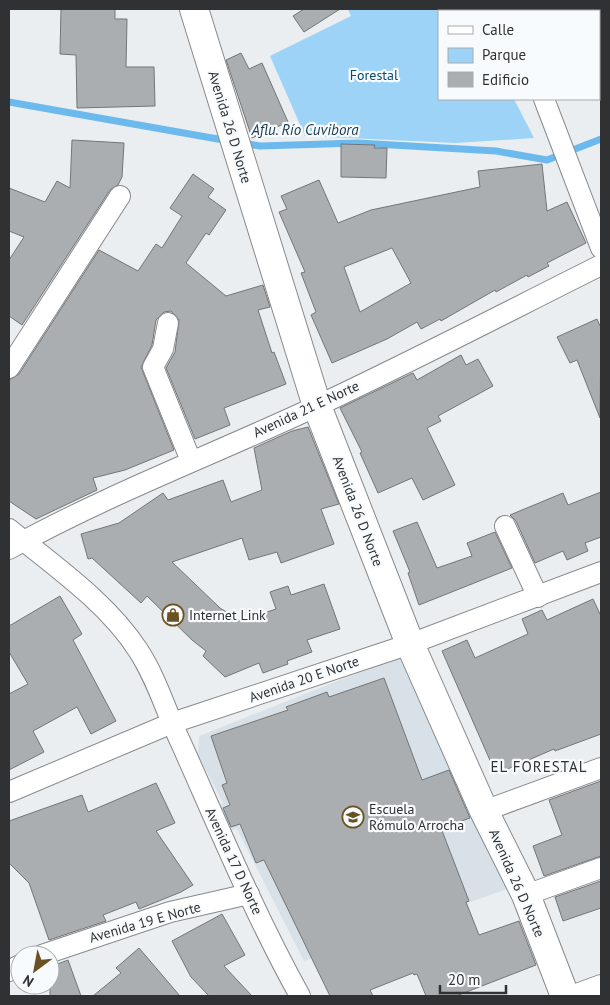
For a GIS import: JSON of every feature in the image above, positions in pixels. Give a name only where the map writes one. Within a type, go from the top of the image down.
[{"type":"street","name":"Avenida 26 D Norte","points":[[194,9],[317,406],[410,644],[484,811],[526,896],[566,996]]},
{"type":"street","points":[[544,100],[601,248]]},
{"type":"street","points":[[9,368],[120,196]]},
{"type":"street","name":"Avenida 21 E Norte","points":[[14,540],[317,406],[601,265]]},
{"type":"street","points":[[168,323],[163,348],[153,366],[191,461]]},
{"type":"street","points":[[505,526],[538,597]]},
{"type":"street","name":"Avenida 17 D Norte","points":[[14,540],[71,578],[138,649],[154,678],[172,724],[249,894],[284,968],[300,996]]},
{"type":"street","name":"Avenida 20 E Norte","points":[[9,792],[172,724],[410,644],[601,572]]},
{"type":"street","points":[[484,811],[601,768]]},
{"type":"street","points":[[526,896],[601,868]]},
{"type":"street","name":"Avenida 19 E Norte","points":[[60,949],[170,912],[249,894]]},
{"type":"street","points":[[571,996],[601,985]]},
{"type":"shaded area","name":"Escuela Rómulo Arrocha","points":[[408,653],[513,887],[304,961],[237,829],[229,831],[219,806],[223,803],[198,755],[199,736]]},
{"type":"green space","name":"Forestal","points":[[348,9],[471,9],[438,10],[438,100],[515,100],[534,138],[456,143],[305,136],[270,56],[351,16]]},
{"type":"building","points":[[61,9],[115,9],[115,19],[127,19],[126,67],[154,67],[155,106],[77,108],[76,55],[60,54]]},
{"type":"building","points":[[304,9],[340,9],[304,32],[293,16]]},
{"type":"building","points":[[241,53],[249,69],[262,63],[288,122],[252,138],[226,60]]},
{"type":"building","points":[[72,140],[124,143],[122,177],[118,185],[110,190],[22,325],[9,316],[9,260],[24,237],[9,231],[9,188],[45,202],[57,181],[70,188]]},
{"type":"building","points":[[341,144],[375,145],[374,148],[387,148],[386,178],[341,177]]},
{"type":"building","points":[[542,164],[547,211],[567,202],[586,243],[547,263],[549,266],[528,277],[527,275],[496,292],[495,290],[441,321],[440,319],[421,329],[417,322],[387,339],[332,363],[311,315],[316,312],[301,273],[305,272],[279,212],[287,209],[281,196],[319,180],[338,223],[371,210],[480,187],[478,171]],"holes":[[[392,248],[411,283],[360,312],[344,267]]]},
{"type":"building","points":[[193,174],[214,189],[208,197],[226,210],[209,235],[206,233],[186,263],[226,296],[263,285],[270,307],[258,310],[272,353],[274,352],[286,384],[224,408],[230,425],[195,439],[166,368],[175,352],[179,320],[171,311],[164,312],[156,320],[152,345],[141,367],[174,450],[125,470],[93,478],[97,490],[36,519],[9,501],[9,380],[19,374],[99,250],[138,271],[156,244],[162,248],[182,216],[170,208]]},
{"type":"building","points":[[597,319],[601,328],[600,418],[577,360],[570,363],[557,337]]},
{"type":"building","points":[[461,355],[466,365],[478,359],[493,386],[438,416],[441,421],[427,428],[455,485],[423,500],[412,478],[378,493],[360,453],[362,452],[340,408],[413,373],[417,380]]},
{"type":"building","points":[[308,427],[339,504],[321,509],[334,544],[281,563],[277,552],[249,560],[242,538],[172,562],[220,608],[241,621],[276,609],[270,592],[288,586],[291,595],[324,584],[340,629],[307,640],[312,652],[287,661],[288,664],[263,673],[259,663],[225,677],[203,656],[206,651],[192,640],[147,596],[141,603],[92,558],[88,559],[81,534],[119,523],[163,493],[168,500],[223,480],[231,502],[262,490],[254,448],[292,431]]},
{"type":"building","points":[[601,492],[601,537],[585,543],[588,551],[567,560],[563,551],[535,563],[516,521],[510,515],[563,493],[568,505]]},
{"type":"building","points":[[417,522],[437,568],[472,556],[467,543],[495,532],[512,568],[419,605],[408,573],[410,572],[393,531]]},
{"type":"building","points":[[60,596],[82,634],[73,640],[116,721],[91,734],[77,707],[33,731],[44,752],[9,770],[9,694],[28,684],[9,652],[9,626]]},
{"type":"building","points":[[593,599],[601,616],[601,734],[555,751],[554,749],[496,774],[442,651],[467,640],[475,658],[528,634],[522,619],[542,610],[547,620]]},
{"type":"building","name":"Escuela Rómulo Arrocha","points":[[384,678],[422,780],[449,770],[470,818],[441,828],[469,901],[466,902],[479,935],[519,921],[536,965],[456,996],[426,996],[417,974],[414,975],[413,973],[370,990],[373,996],[330,996],[264,860],[256,863],[240,824],[231,827],[223,808],[230,805],[222,785],[227,783],[211,736],[288,710],[286,707],[327,692],[329,697]]},
{"type":"building","points":[[601,781],[601,856],[544,876],[533,846],[562,835],[549,800]]},
{"type":"building","points":[[156,783],[175,823],[156,831],[193,885],[181,892],[139,909],[136,902],[103,915],[106,921],[49,940],[29,883],[9,863],[9,821],[82,795],[88,812]]},
{"type":"building","points":[[601,881],[601,908],[563,921],[555,897]]},
{"type":"building","points":[[222,914],[245,955],[224,966],[252,996],[209,996],[191,977],[172,941]]},
{"type":"building","points":[[139,948],[180,996],[93,996],[121,973],[116,968]]},
{"type":"building","points":[[68,960],[81,996],[50,996],[60,995],[60,963]]},
{"type":"waterway","name":"Aflu. Río Cuvibora","points":[[9,102],[229,141]]},
{"type":"waterway","name":"Aflu. Río Cuvibora","points":[[242,143],[260,146],[358,143],[496,151],[547,160],[601,139]]},
{"type":"place","name":"Internet Link","points":[[173,615]]},
{"type":"place","name":"Escuela Rómulo Arrocha","points":[[353,817]]},
{"type":"district","name":"EL FORESTAL","points":[[539,766]]}]
